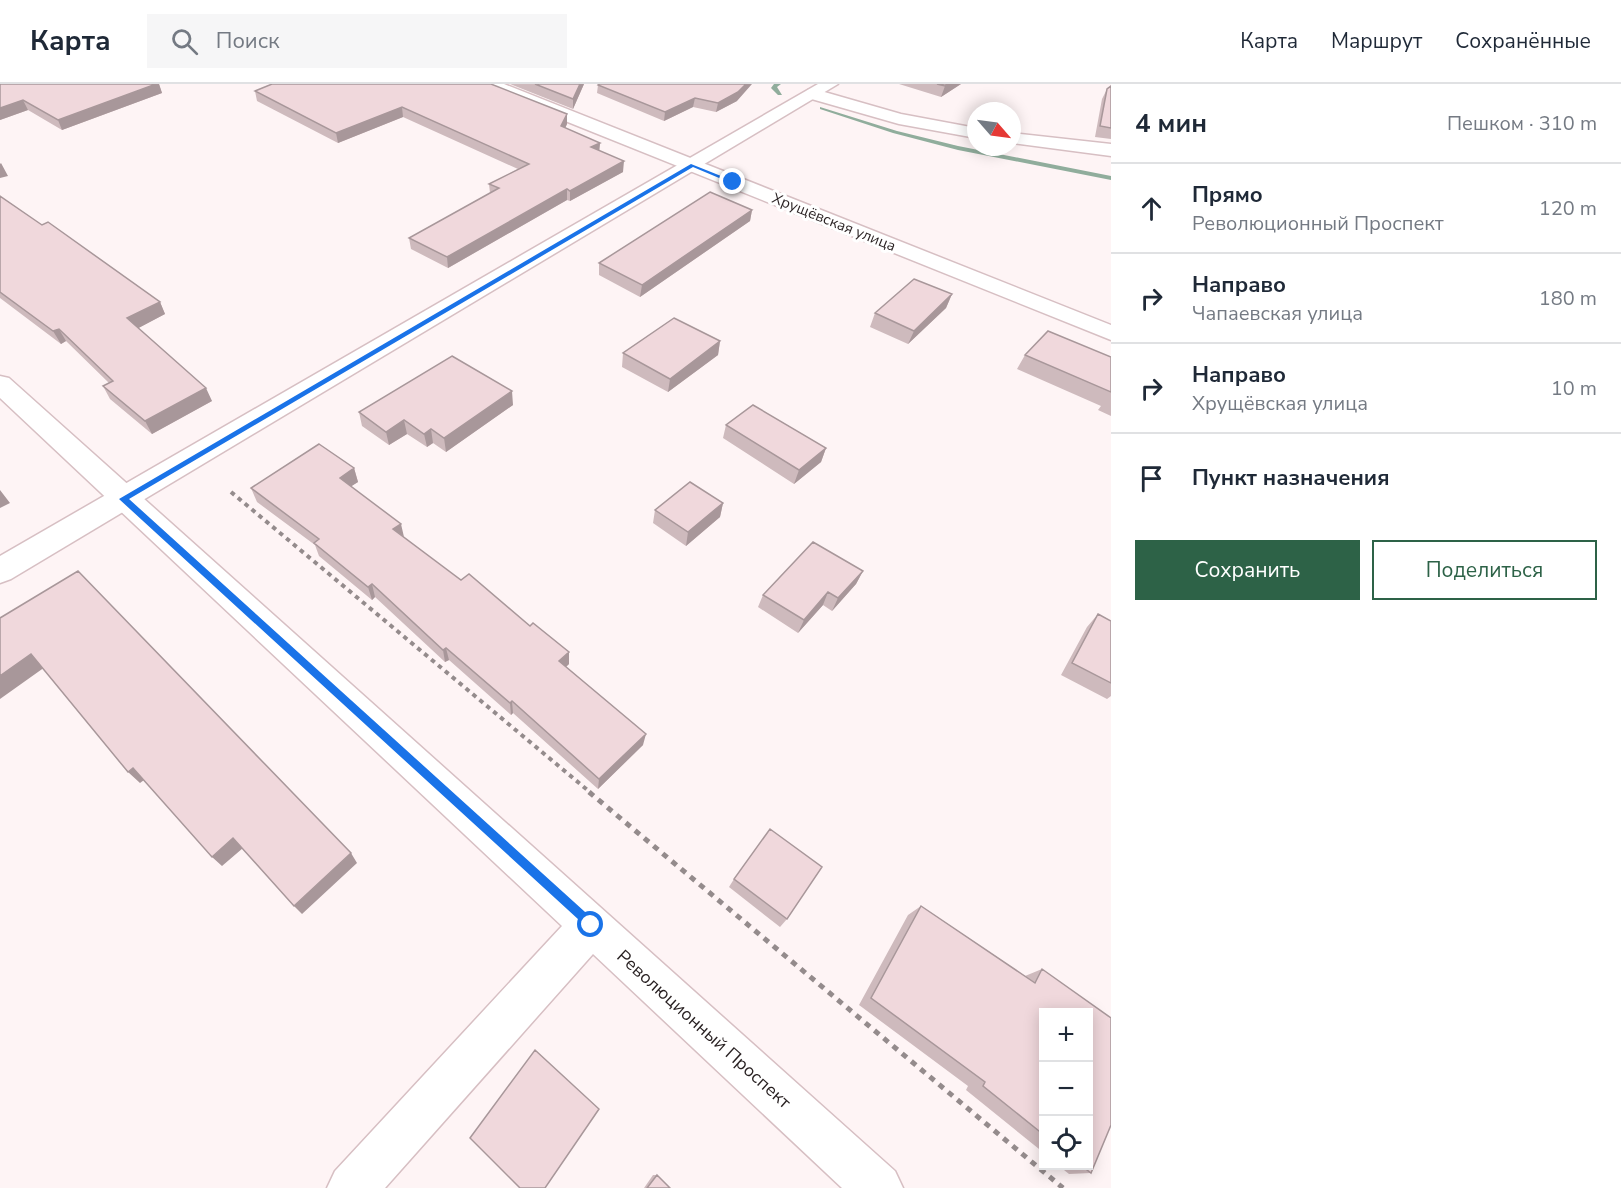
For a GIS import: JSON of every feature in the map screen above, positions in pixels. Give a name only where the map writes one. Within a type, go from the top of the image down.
[{"type":"street","name":"Хрущёвская улица","points":[[489,84],[1111,333]]},
{"type":"street","points":[[0,571],[822,89],[899,119],[967,131]]},
{"type":"street","points":[[1021,139],[1111,150]]},
{"type":"street","name":"Революционный Проспект","points":[[0,384],[878,1188]]},
{"type":"street","points":[[352,1188],[591,925]]},
{"type":"path","points":[[231,492],[1063,1188]]},
{"type":"building","points":[[0,84],[156,84],[58,120],[23,100],[0,108]]},
{"type":"building","points":[[272,84],[491,84],[567,114],[561,126],[600,143],[591,147],[624,161],[570,191],[567,189],[447,257],[409,238],[499,188],[489,184],[529,164],[402,107],[336,133],[255,91]]},
{"type":"building","points":[[535,84],[580,84],[573,99]]},
{"type":"building","points":[[599,84],[746,84],[738,92],[718,103],[695,98],[665,112]]},
{"type":"building","points":[[1111,86],[1111,128],[1100,126],[1107,89]]},
{"type":"building","points":[[710,192],[752,210],[642,285],[599,263]]},
{"type":"building","points":[[0,196],[42,225],[48,222],[160,302],[127,318],[206,388],[145,421],[103,386],[113,381],[59,329],[53,331],[0,292]]},
{"type":"building","points":[[914,279],[952,294],[914,331],[875,313]]},
{"type":"building","points":[[674,318],[720,341],[670,379],[623,353]]},
{"type":"building","points":[[1048,331],[1111,357],[1111,392],[1025,355]]},
{"type":"building","points":[[452,356],[512,391],[444,438],[431,429],[424,434],[404,420],[386,432],[359,412]]},
{"type":"building","points":[[753,405],[826,448],[799,470],[726,425]]},
{"type":"building","points":[[319,444],[354,468],[340,478],[401,524],[393,529],[461,580],[469,574],[530,626],[533,623],[569,652],[559,661],[646,734],[599,779],[512,701],[510,703],[446,648],[443,650],[372,584],[368,587],[314,543],[319,539],[251,488]]},
{"type":"building","points":[[690,482],[723,503],[688,532],[655,510]]},
{"type":"building","points":[[813,542],[863,571],[838,598],[828,592],[804,620],[763,595]]},
{"type":"building","points":[[78,571],[351,853],[294,906],[233,838],[212,857],[133,768],[128,772],[31,654],[0,676],[0,618]]},
{"type":"building","points":[[1098,614],[1111,621],[1111,683],[1072,663]]},
{"type":"building","points":[[770,829],[822,867],[787,919],[734,879]]},
{"type":"building","points":[[921,906],[1035,983],[1042,969],[1111,1018],[1111,1125],[1093,1168],[1093,1008],[1039,1008],[1039,1131],[983,1086],[985,1082],[871,998]]},
{"type":"building","points":[[535,1050],[599,1109],[545,1188],[520,1188],[470,1138]]},
{"type":"building","points":[[657,1175],[670,1188],[647,1188]]},
{"type":"waterway","points":[[778,84],[773,87],[780,94]]},
{"type":"waterway","points":[[822,108],[895,132],[958,148],[1111,178]]},
{"type":"route","points":[[591,925],[123,499],[693,165],[733,182]]}]
